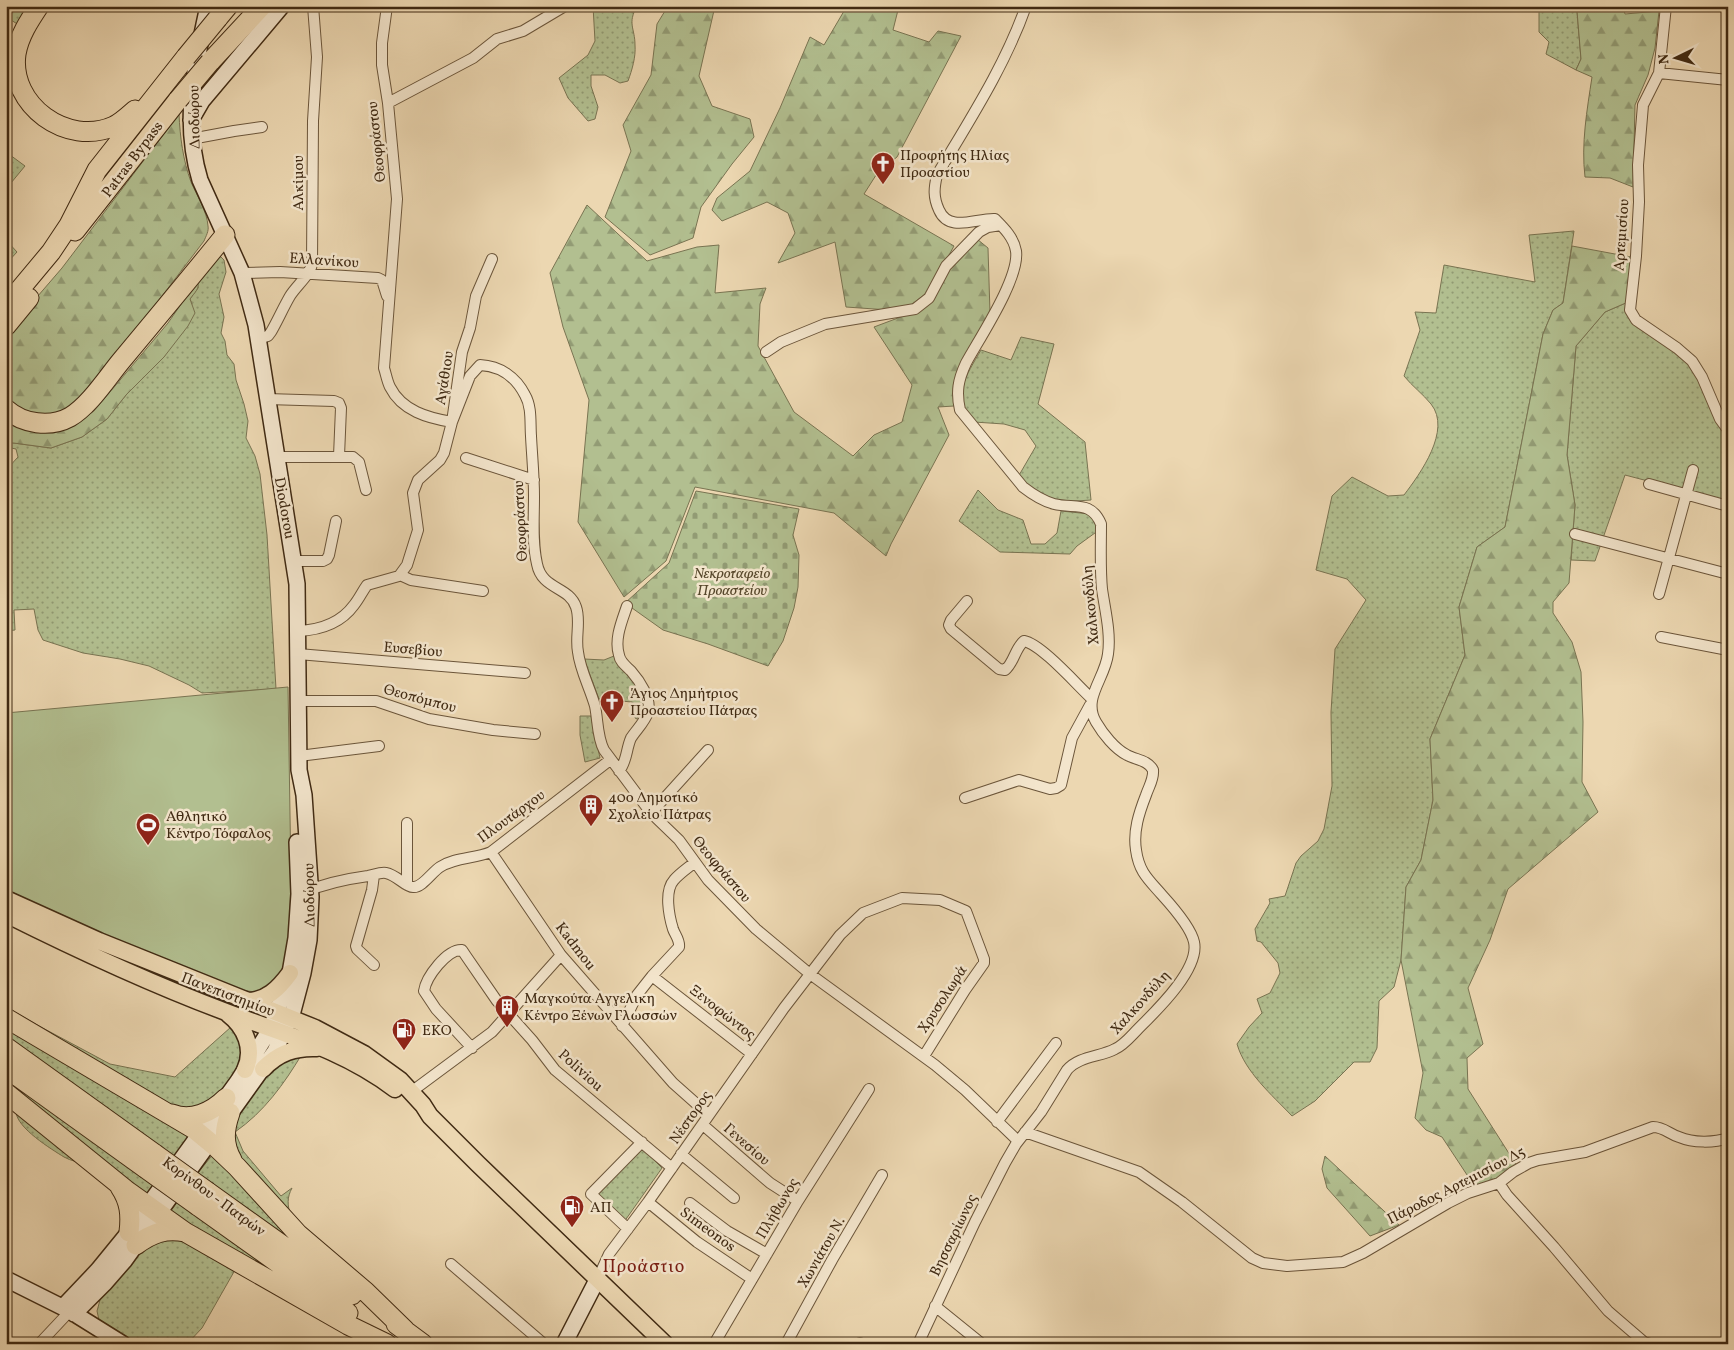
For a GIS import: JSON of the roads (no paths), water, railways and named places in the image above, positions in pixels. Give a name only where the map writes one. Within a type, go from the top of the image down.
[{"type":"highway","points":[[39,6],[21,36],[15,68],[24,95],[38,112],[53,123],[70,129],[87,131],[115,126],[130,115],[168,77]]},
{"type":"highway","name":"Patras Bypass","points":[[6,316],[178,100],[210,62],[262,7]]},
{"type":"highway","name":"Patras Bypass","points":[[6,306],[51,252],[69,225],[97,170],[168,77],[186,57],[218,10]]},
{"type":"highway","points":[[6,326],[107,199],[111,186]]},
{"type":"highway","points":[[6,409],[23,420],[35,422],[59,421],[75,413],[98,389],[225,235]]},
{"type":"highway","points":[[6,1018],[168,1113],[204,1137],[237,1168],[290,1226],[366,1292],[405,1330]]},
{"type":"highway","name":"Κορίνθου - Πατρών","points":[[6,1047],[150,1161],[203,1199],[392,1344]]},
{"type":"highway","name":"Κορίνθου - Πατρών","points":[[6,1068],[150,1161]]},
{"type":"highway","points":[[6,1093],[114,1181],[185,1232],[367,1340],[387,1344]]},
{"type":"highway","points":[[168,1113],[182,1116],[200,1114],[215,1107],[228,1106],[225,1140],[228,1152],[237,1168]]},
{"type":"highway","points":[[114,1181],[122,1190],[128,1203],[132,1238],[161,1231],[177,1230],[185,1232]]},
{"type":"highway","name":"Κορίνθου - Πατρών","points":[[203,1199],[361,1301],[423,1344]]},
{"type":"main road","name":"Πανεπιστημίου","points":[[6,899],[100,941],[245,1001],[371,1072],[430,1116],[666,1344]]},
{"type":"main road","name":"Πανεπιστημίου","points":[[6,914],[93,955],[226,1012],[281,1023],[339,1040],[364,1054],[388,1071],[411,1092],[430,1116]]},
{"type":"main road","points":[[245,1001],[262,999],[272,994],[290,973]]},
{"type":"main road","points":[[226,1012],[241,1027],[248,1041],[249,1056],[245,1070]]},
{"type":"main road","points":[[263,1068],[278,1056],[294,1050],[307,1048],[329,1050]]},
{"type":"street","points":[[190,122],[202,101],[282,6]]},
{"type":"street","name":"Αλκίμου","points":[[258,339],[270,334],[290,296],[308,273],[312,264],[313,121],[317,57],[313,6]]},
{"type":"street","name":"Θεοφράστου","points":[[387,6],[382,43],[383,78],[388,103],[397,199],[384,368],[390,387],[400,401],[416,412],[430,418],[452,422],[470,376],[480,365],[491,366],[509,374],[517,382],[526,396],[530,408],[534,480],[534,536],[538,569],[543,580],[568,595],[576,606],[578,615],[577,651],[595,707],[602,746],[610,760],[651,813],[679,840],[714,886],[779,950],[924,1056],[965,1090],[1018,1141]]},
{"type":"street","points":[[388,103],[473,58],[497,39],[523,31],[565,6]]},
{"type":"street","points":[[1001,225],[995,219],[987,218],[962,223],[945,220],[940,213],[934,194],[938,175],[980,102],[1018,29],[1026,6]]},
{"type":"street","name":"Αρτεμισίου","points":[[1666,6],[1659,73],[1643,105],[1638,165],[1639,202],[1636,256],[1630,310],[1636,320],[1692,360],[1702,377],[1720,419],[1728,430]]},
{"type":"street","name":"Διοδώρου","points":[[218,10],[194,67],[190,122],[191,140],[200,180],[242,273]]},
{"type":"street","points":[[1659,73],[1728,80]]},
{"type":"street","points":[[191,140],[262,127]]},
{"type":"street","points":[[766,352],[780,342],[825,324],[915,309],[929,298],[946,266],[980,232],[988,227],[1001,225]]},
{"type":"street","name":"Χαλκονδύλη","points":[[1001,225],[1014,243],[1016,253],[1015,265],[1007,289],[966,363],[957,388],[960,410],[1023,488],[1052,504],[1088,508],[1099,518],[1101,524],[1101,574],[1109,651],[1102,676],[1090,702],[1091,713],[1111,741],[1126,754],[1146,762],[1153,770],[1153,779],[1141,808],[1135,833],[1137,859],[1144,876],[1166,899],[1189,930],[1194,940],[1195,949],[1193,959],[1186,972],[1158,1009],[1118,1048],[1072,1064],[1041,1112],[1018,1141]]},
{"type":"street","name":"Αγάθιου","points":[[400,575],[407,565],[418,530],[413,493],[418,480],[440,460],[444,453],[452,422],[462,352],[470,328],[476,296],[492,259]]},
{"type":"street","name":"Ελλανίκου","points":[[242,273],[308,273],[378,278],[382,280],[385,292],[390,298]]},
{"type":"street","name":"Diodorou","points":[[242,273],[253,308],[294,561],[298,631],[297,701],[299,763]]},
{"type":"street","points":[[267,400],[334,401],[339,403],[341,408],[339,456]]},
{"type":"street","points":[[276,457],[353,457],[357,459],[366,490]]},
{"type":"street","points":[[466,458],[534,480]]},
{"type":"street","points":[[1659,594],[1693,470]]},
{"type":"street","points":[[1649,484],[1728,506]]},
{"type":"street","points":[[294,561],[323,561],[327,559],[336,521]]},
{"type":"street","points":[[1575,534],[1728,574]]},
{"type":"street","points":[[298,631],[322,627],[335,622],[352,608],[368,584],[400,575],[411,580],[483,591]]},
{"type":"street","points":[[966,798],[1019,780],[1050,789],[1060,785],[1072,738],[1090,702],[1040,649],[1030,642],[1024,641],[1020,644],[1009,667],[1005,670],[999,669],[951,630],[949,625],[951,620],[967,601]]},
{"type":"street","points":[[619,771],[625,762],[632,737],[647,714],[649,706],[644,690],[637,678],[620,659],[618,654],[619,632],[627,606]]},
{"type":"street","points":[[1661,637],[1728,650]]},
{"type":"street","name":"Ευσεβίου","points":[[298,654],[525,673]]},
{"type":"street","name":"Θεοπόμπου","points":[[297,701],[376,701],[434,720],[493,730],[535,734]]},
{"type":"street","points":[[299,763],[379,746]]},
{"type":"street","points":[[651,813],[708,750]]},
{"type":"street","name":"Πλουτάρχου","points":[[407,885],[417,886],[436,869],[450,862],[491,852],[610,760]]},
{"type":"street","name":"Διοδώρου","points":[[281,1023],[301,984],[311,925],[305,892],[304,795],[299,763]]},
{"type":"street","points":[[407,823],[407,885]]},
{"type":"street","name":"Kadmou","points":[[491,852],[561,955],[673,1083],[709,1115]]},
{"type":"street","points":[[622,1026],[636,995],[679,946],[670,916],[670,888],[673,880],[695,862]]},
{"type":"street","points":[[39,1344],[69,1311],[98,1270],[132,1238],[204,1137],[228,1106],[263,1068],[281,1023],[305,892],[334,881],[382,872],[391,874],[407,885]]},
{"type":"street","points":[[374,875],[372,890],[356,946],[374,965]]},
{"type":"street","name":"Χρυσολωρά","points":[[810,974],[840,934],[863,913],[902,898],[940,900],[966,911],[980,945],[984,963],[924,1056]]},
{"type":"street","name":"Poliviou","points":[[472,1048],[436,1010],[424,991],[427,981],[449,954],[458,950],[462,950],[497,1001],[555,1070],[672,1168]]},
{"type":"street","points":[[411,1092],[492,1032],[561,955]]},
{"type":"street","name":"Νέστορος","points":[[598,1278],[609,1254],[810,974]]},
{"type":"street","name":"Ξενοφώντος","points":[[652,976],[752,1054]]},
{"type":"street","points":[[228,1106],[245,1070],[281,1023]]},
{"type":"street","points":[[998,1122],[1056,1043]]},
{"type":"street","name":"Πλήθωνος","points":[[714,1344],[798,1201],[869,1089]]},
{"type":"street","name":"Γενεσίου","points":[[703,1125],[770,1183],[798,1201]]},
{"type":"street","name":"Πάροδος Αρτεμισίου Δ5","points":[[1025,1132],[1139,1172],[1182,1202],[1252,1258],[1258,1262],[1274,1266],[1343,1262],[1448,1203],[1468,1193],[1499,1183],[1518,1169],[1534,1161],[1584,1152],[1653,1127],[1660,1127],[1677,1137],[1690,1140],[1707,1141],[1728,1138]]},
{"type":"street","name":"Βησσαρίωνος","points":[[918,1344],[975,1222],[1018,1141]]},
{"type":"street","points":[[628,1229],[591,1194],[642,1142]]},
{"type":"street","points":[[682,1154],[734,1198]]},
{"type":"street","name":"Χωνιάτου Ν.","points":[[786,1344],[882,1175]]},
{"type":"street","points":[[1499,1183],[1507,1195],[1608,1311],[1644,1342],[1650,1344]]},
{"type":"street","name":"Simeonos","points":[[648,1202],[697,1242],[752,1279]]},
{"type":"street","points":[[690,1203],[727,1232],[767,1254]]},
{"type":"street","points":[[69,1311],[91,1297],[114,1274],[132,1238]]},
{"type":"street","points":[[451,1264],[544,1344]]},
{"type":"street","points":[[564,1344],[598,1278]]},
{"type":"street","points":[[6,1279],[69,1311],[123,1344]]},
{"type":"street","points":[[91,1297],[89,1304],[92,1324]]},
{"type":"street","points":[[935,1306],[982,1344]]},
{"type":"place","name":"Προφήτης Ηλίας Προαστίου","points":[[883,185]]},
{"type":"place","name":"Άγιος Δημήτριος Προαστείου Πάτρας","points":[[612,723]]},
{"type":"place","name":"40ο Δημοτικό Σχολείο Πάτρας","points":[[591,827]]},
{"type":"place","name":"Αθλητικό Κέντρο Τόφαλος","points":[[148,846]]},
{"type":"place","name":"Μαγκούτα Αγγελικη Κέντρο Ξένων Γλωσσών","points":[[507,1028]]},
{"type":"place","name":"EKO","points":[[404,1051]]},
{"type":"place","name":"ΑΠ","points":[[572,1228]]},
{"type":"district","name":"Προάστιο","points":[[644,1266]]},
{"type":"park label","name":"Νεκροταφείο Προαστείου","points":[[732,582]]}]
